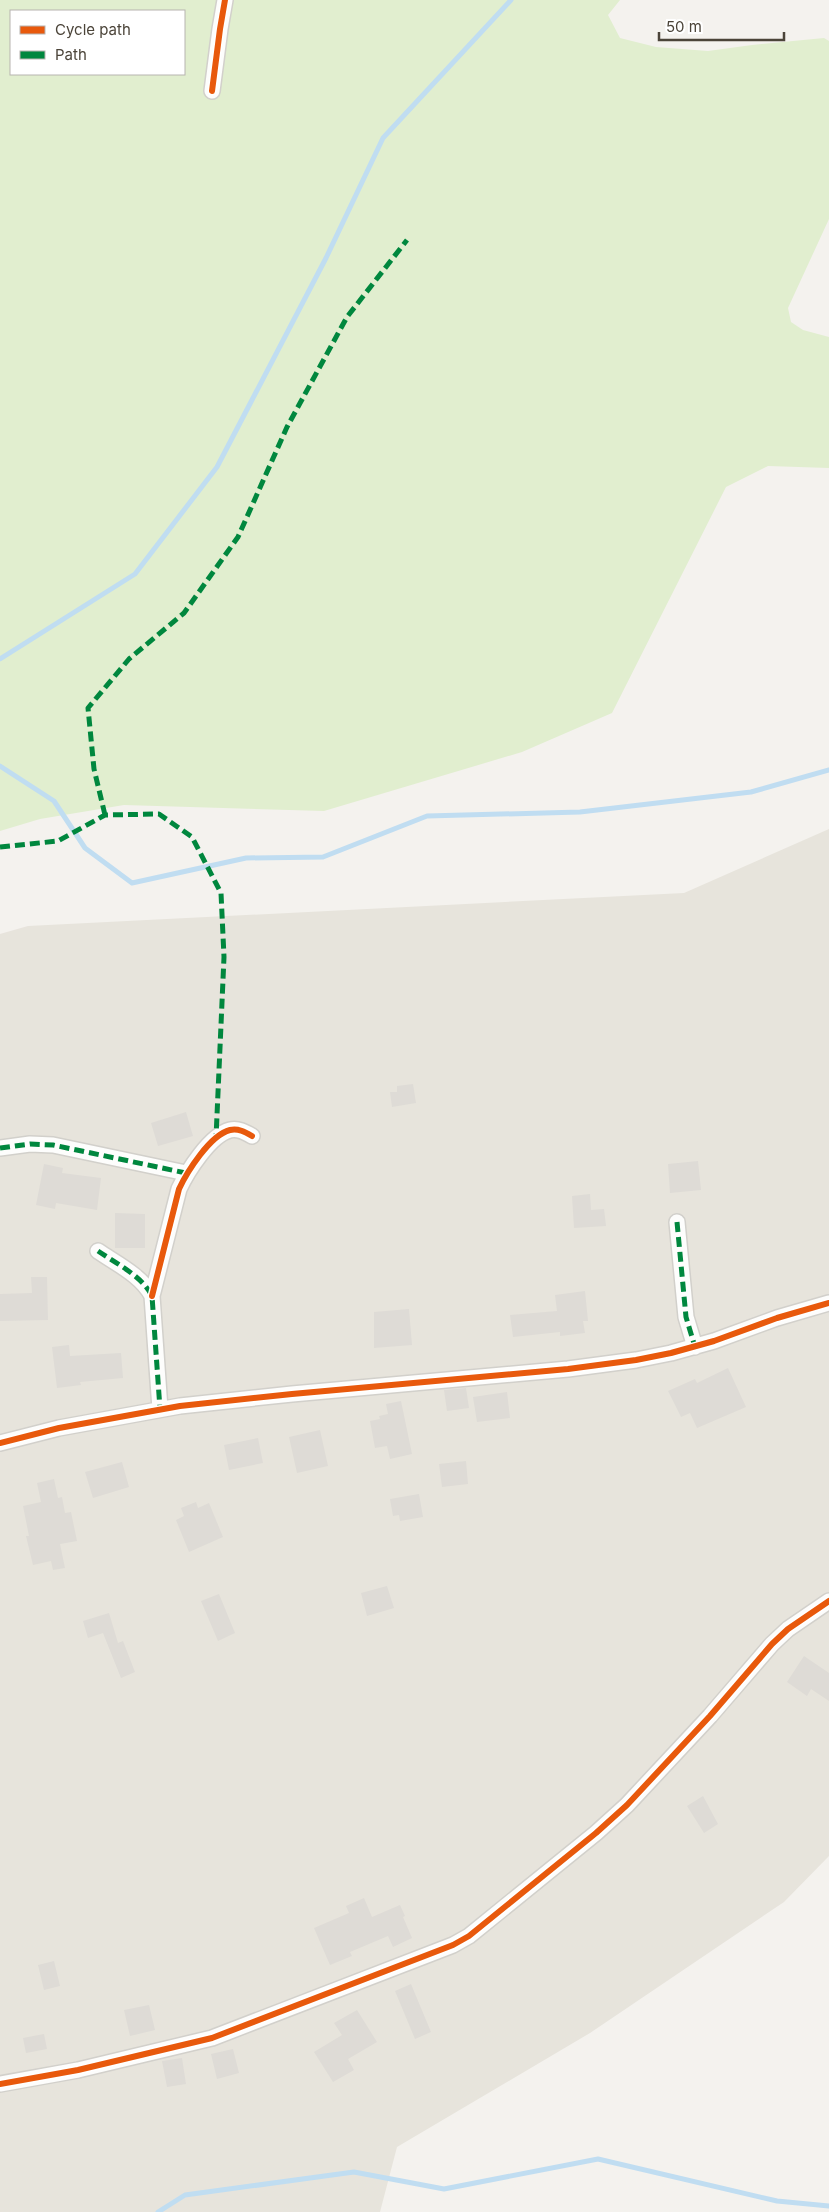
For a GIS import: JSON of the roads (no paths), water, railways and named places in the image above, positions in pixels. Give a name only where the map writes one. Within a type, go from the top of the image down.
[{"type":"street","points":[[212,91],[220,29],[226,0]]},
{"type":"street","points":[[160,1409],[152,1296],[179,1189],[186,1173],[216,1138],[230,1130],[243,1130],[252,1136]]},
{"type":"street","points":[[0,1148],[30,1144],[53,1145],[186,1173]]},
{"type":"street","points":[[677,1222],[686,1317],[695,1346]]},
{"type":"street","points":[[98,1252],[147,1287],[152,1296]]},
{"type":"street","points":[[0,1443],[59,1428],[160,1409],[302,1393],[568,1369],[636,1360],[695,1346],[777,1318],[829,1303]]},
{"type":"street","points":[[0,2084],[78,2070],[212,2038],[249,2026],[453,1945],[469,1936],[596,1833],[627,1805],[697,1730],[772,1644],[794,1624],[829,1601]]},
{"type":"waterway","points":[[0,659],[135,574],[217,467],[326,258],[383,138],[511,0]]},
{"type":"waterway","points":[[0,766],[54,801],[85,848],[132,883],[246,858],[323,857],[427,816],[580,812],[751,792],[829,770]]},
{"type":"waterway","points":[[158,2212],[185,2195],[354,2172],[444,2189],[598,2159],[777,2201],[829,2206]]}]
